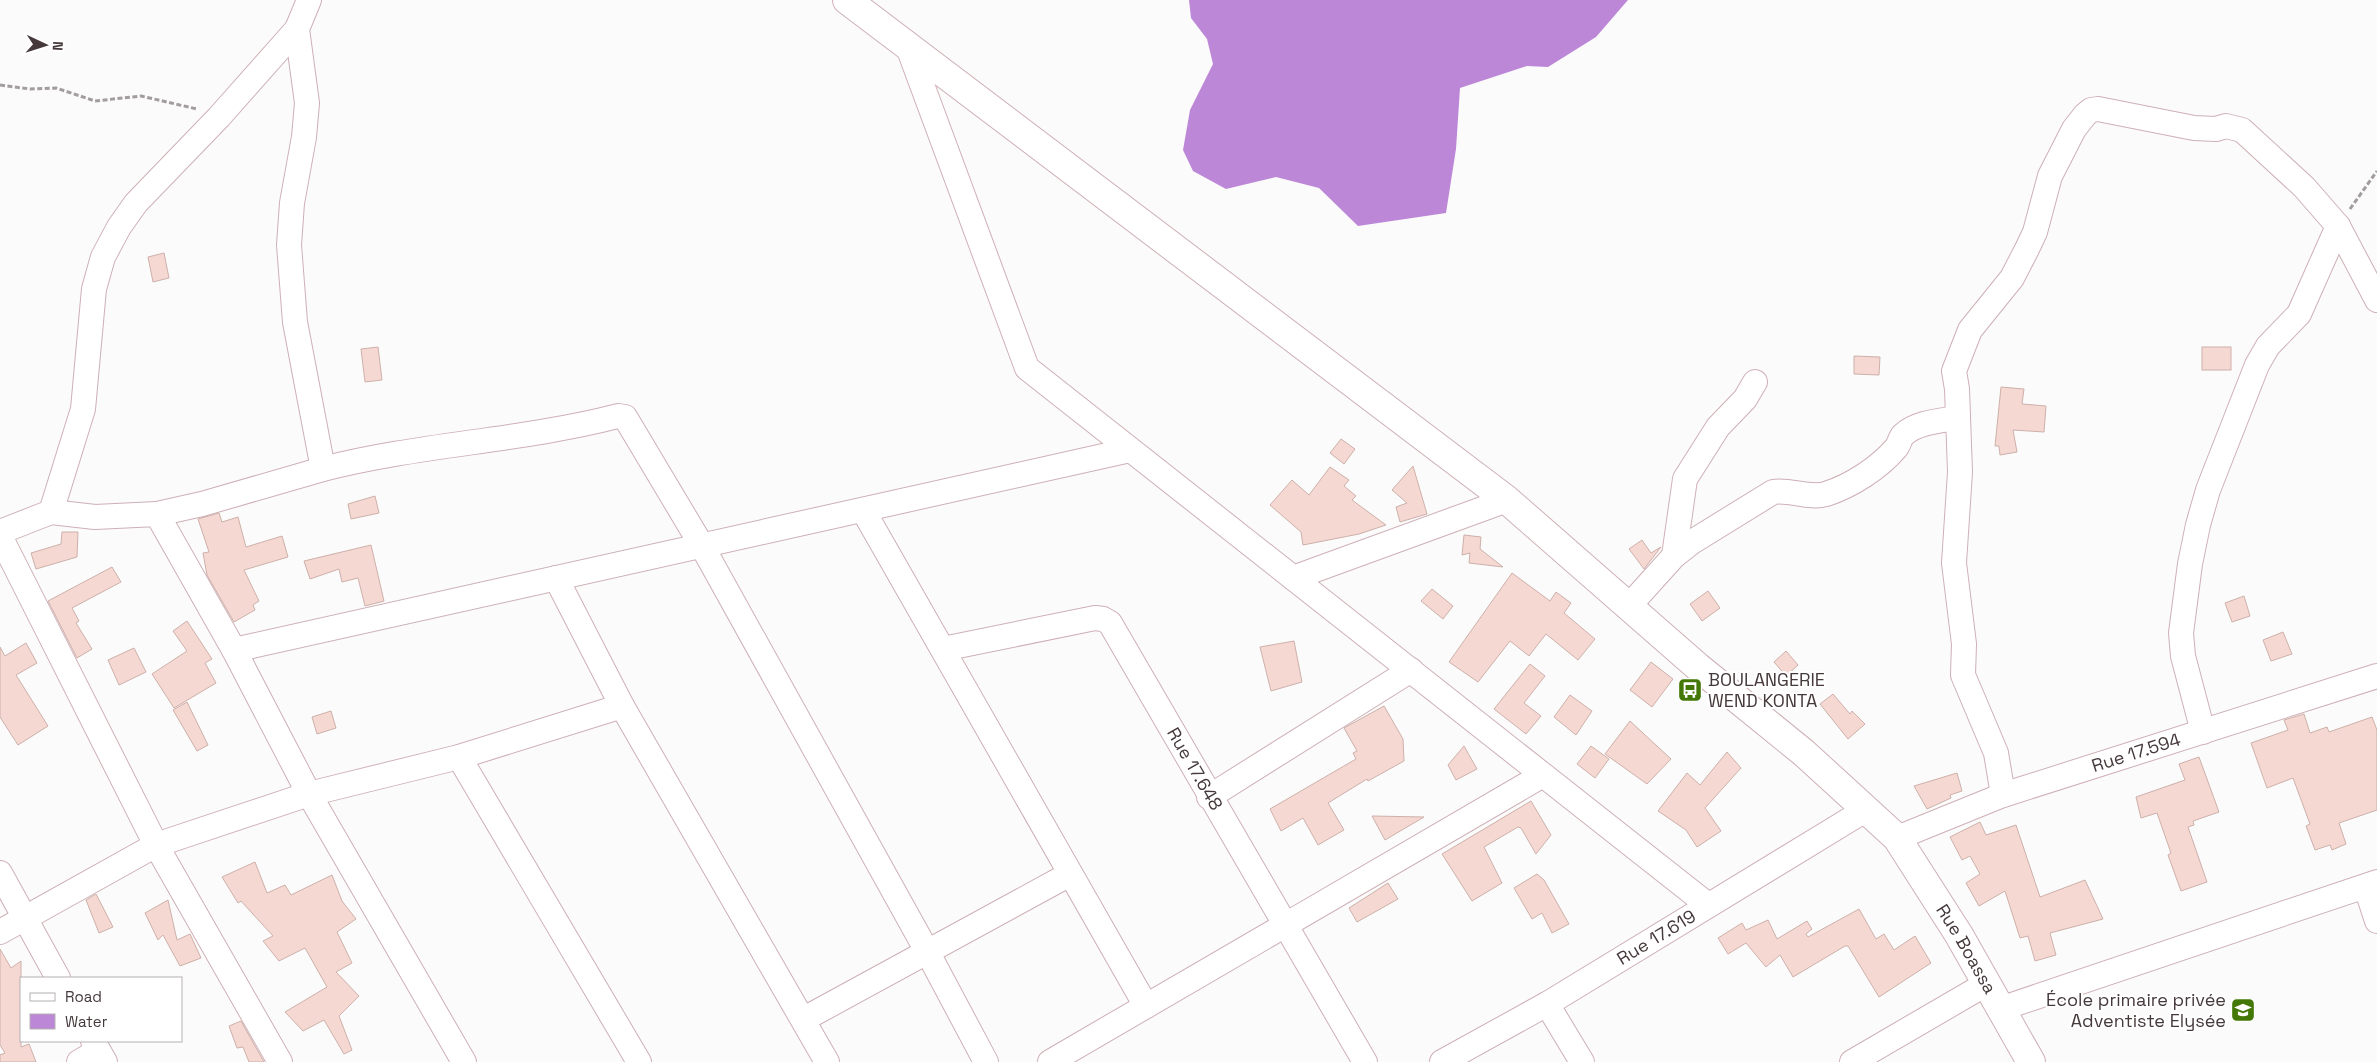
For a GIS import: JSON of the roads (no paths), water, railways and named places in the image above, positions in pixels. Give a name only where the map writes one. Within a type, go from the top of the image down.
[{"type":"street","points":[[51,512],[83,409],[94,289],[103,257],[119,227],[136,203],[219,117],[297,29],[310,0]]},
{"type":"street","name":"Rue Boassa","points":[[847,0],[1507,500],[1628,607],[1804,753],[1867,809],[1897,838],[1959,935],[2031,1062]]},
{"type":"street","points":[[297,29],[307,103],[304,137],[292,204],[288,245],[295,322],[323,469]]},
{"type":"street","points":[[908,47],[1025,365],[1708,906]]},
{"type":"street","points":[[2003,795],[1996,753],[1963,675],[1964,644],[1954,563],[1960,472],[1957,389],[1954,370],[1970,330],[2012,278],[2036,232],[2050,176],[2074,129],[2091,110],[2108,110],[2208,130],[2226,126],[2242,130],[2304,187],[2338,226],[2377,300]]},
{"type":"street","points":[[2203,732],[2183,656],[2181,633],[2190,564],[2198,525],[2208,490],[2257,365],[2268,346],[2299,314],[2338,226]]},
{"type":"street","points":[[1674,556],[1685,479],[1718,427],[1745,399],[1755,382]]},
{"type":"street","points":[[0,532],[51,512],[95,517],[158,514],[195,506],[323,469],[407,450],[527,435],[620,415],[631,426],[702,546],[928,953],[986,1062]]},
{"type":"street","points":[[1628,607],[1674,556],[1718,524],[1773,492],[1824,495],[1841,488],[1880,464],[1898,447],[1902,436],[1921,425],[1957,418]]},
{"type":"street","points":[[234,650],[1130,450]]},
{"type":"street","points":[[1293,578],[1507,500]]},
{"type":"street","points":[[863,510],[1146,1006]]},
{"type":"street","points":[[158,514],[234,650],[309,794],[464,1062]]},
{"type":"street","points":[[0,536],[156,845],[280,1062]]},
{"type":"street","points":[[556,578],[622,706],[804,1019],[827,1062]]},
{"type":"street","name":"Rue 17.648","points":[[943,649],[1089,619],[1103,619],[1115,629],[1210,797],[1365,1062]]},
{"type":"street","points":[[1210,797],[1411,670]]},
{"type":"street","name":"Rue 17.594","points":[[1897,838],[2003,795],[2377,676]]},
{"type":"street","points":[[0,932],[156,845],[309,794],[459,757],[622,706]]},
{"type":"street","points":[[459,757],[639,1062]]},
{"type":"street","points":[[1050,1062],[1543,775]]},
{"type":"street","name":"Rue 17.619","points":[[1442,1062],[1547,1004],[1867,809]]},
{"type":"street","points":[[0,873],[57,977]]},
{"type":"street","points":[[804,1019],[1070,874]]},
{"type":"street","points":[[2000,1009],[2371,884],[2377,921]]},
{"type":"street","points":[[1852,1062],[1986,984]]},
{"type":"street","points":[[1547,1004],[1582,1062]]},
{"type":"water","points":[[1189,0],[1628,0],[1596,37],[1548,67],[1527,66],[1460,88],[1456,149],[1446,213],[1358,226],[1319,188],[1276,177],[1226,189],[1193,171],[1183,150],[1190,110],[1213,64],[1207,39],[1191,18]]},
{"type":"place","name":"BOULANGERIE WEND KONTA","points":[[1690,690]]},
{"type":"place","name":"École primaire privée Adventiste Elysée","points":[[2243,1010]]}]
